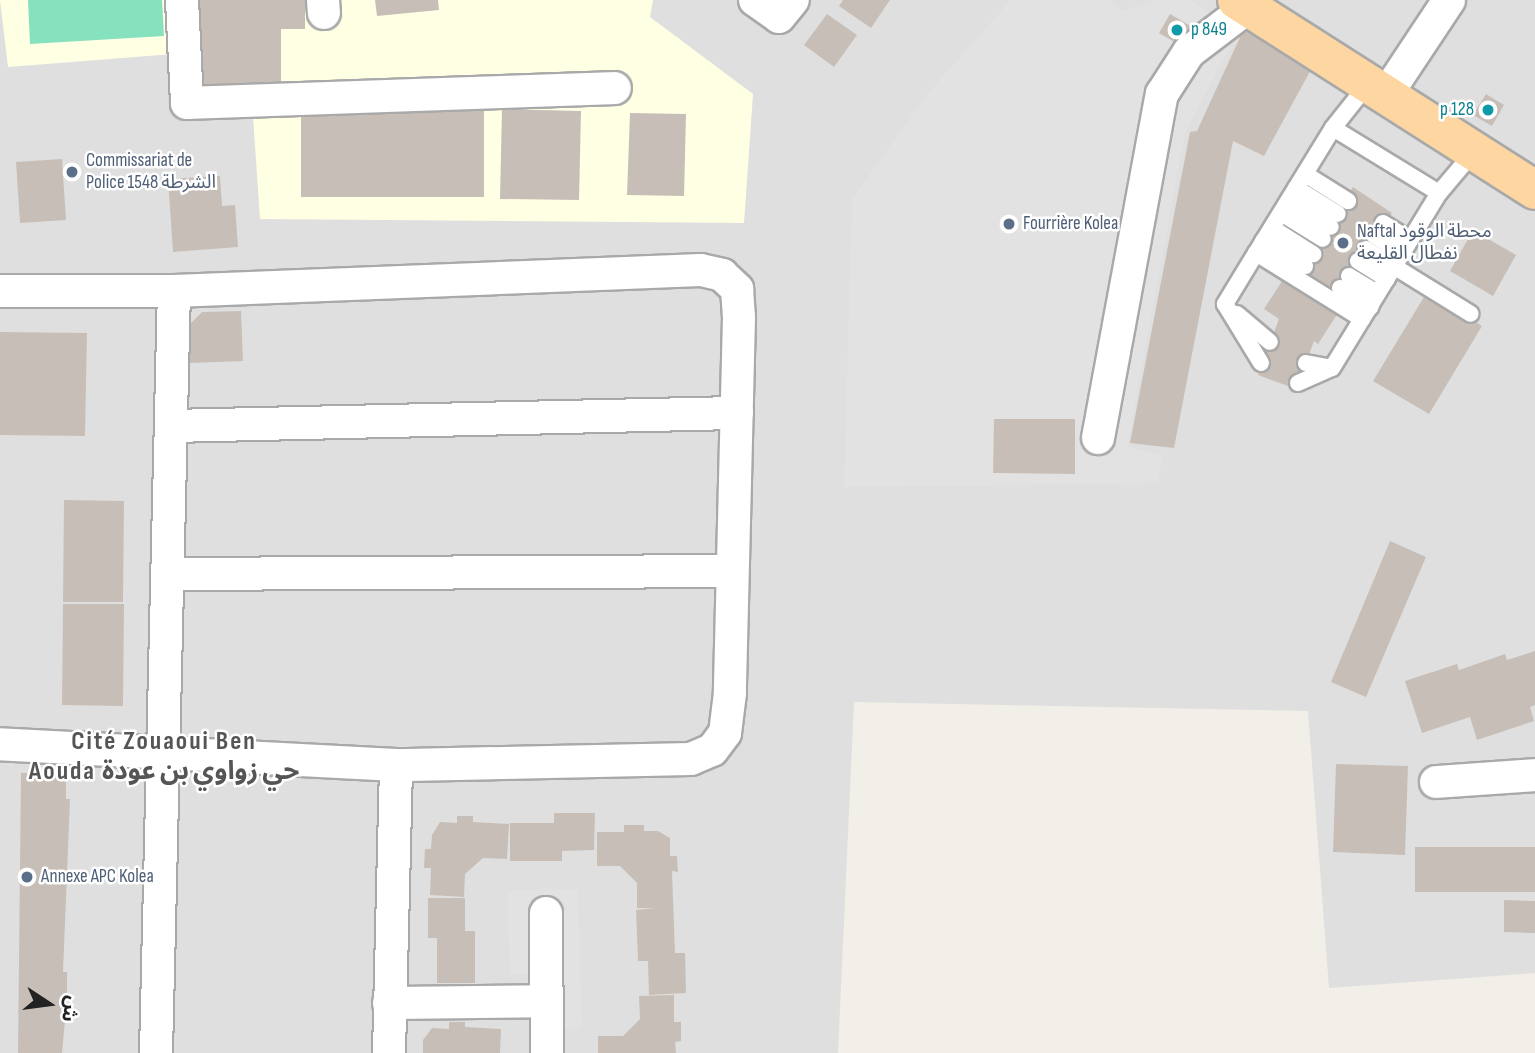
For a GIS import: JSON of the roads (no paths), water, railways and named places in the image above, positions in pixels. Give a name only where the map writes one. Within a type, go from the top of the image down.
[{"type":"main road","points":[[1242,3],[1472,154],[1535,190]]},
{"type":"street","points":[[182,0],[187,103],[615,88]]},
{"type":"street","points":[[755,0],[779,17],[793,0]]},
{"type":"street","points":[[1377,90],[1450,0]]},
{"type":"street","points":[[1098,438],[1162,94],[1189,52],[1242,3]]},
{"type":"street","points":[[0,291],[174,291],[701,270],[722,275],[737,289],[737,413],[730,692],[725,733],[712,750],[691,760],[396,765],[163,756],[0,744]]},
{"type":"street","points":[[156,1053],[174,291]]},
{"type":"street","points":[[170,426],[737,413]]},
{"type":"street","points":[[167,574],[732,571]]},
{"type":"street","points":[[389,1053],[396,765]]},
{"type":"street","points":[[1436,782],[1535,775]]},
{"type":"street","points":[[546,912],[547,1053]]},
{"type":"street","points":[[389,1003],[547,1001]]},
{"type":"lane","points":[[1227,306],[1333,128],[1377,90]]},
{"type":"lane","points":[[1333,128],[1438,193]]},
{"type":"lane","points":[[1298,383],[1332,368],[1438,193],[1472,154]]},
{"type":"lane","points":[[1293,194],[1335,220],[1293,194]]},
{"type":"lane","points":[[1264,241],[1309,260]]},
{"type":"lane","points":[[1264,241],[1370,306]]},
{"type":"lane","points":[[1398,259],[1370,242],[1398,259],[1471,314]]},
{"type":"lane","points":[[1345,282],[1370,306]]},
{"type":"lane","points":[[1227,306],[1270,342]]},
{"type":"lane","points":[[1227,306],[1262,363]]},
{"type":"lane","points":[[1306,363],[1332,368]]},
{"type":"place","name":"p 849","points":[[1177,30]]},
{"type":"place","name":"p 128","points":[[1488,110]]},
{"type":"place","name":"Commissariat de Police 1548 الشرطة","points":[[72,172]]},
{"type":"place","name":"Fourrière Kolea","points":[[1009,224]]},
{"type":"place","name":"Naftal محطة الوقود نفطال القليعة","points":[[1343,243]]},
{"type":"place","name":"Annexe APC Kolea","points":[[27,877]]},
{"type":"district","name":"Cité Zouaoui Ben Aouda حي زواوي بن عودة","points":[[164,757]]}]
